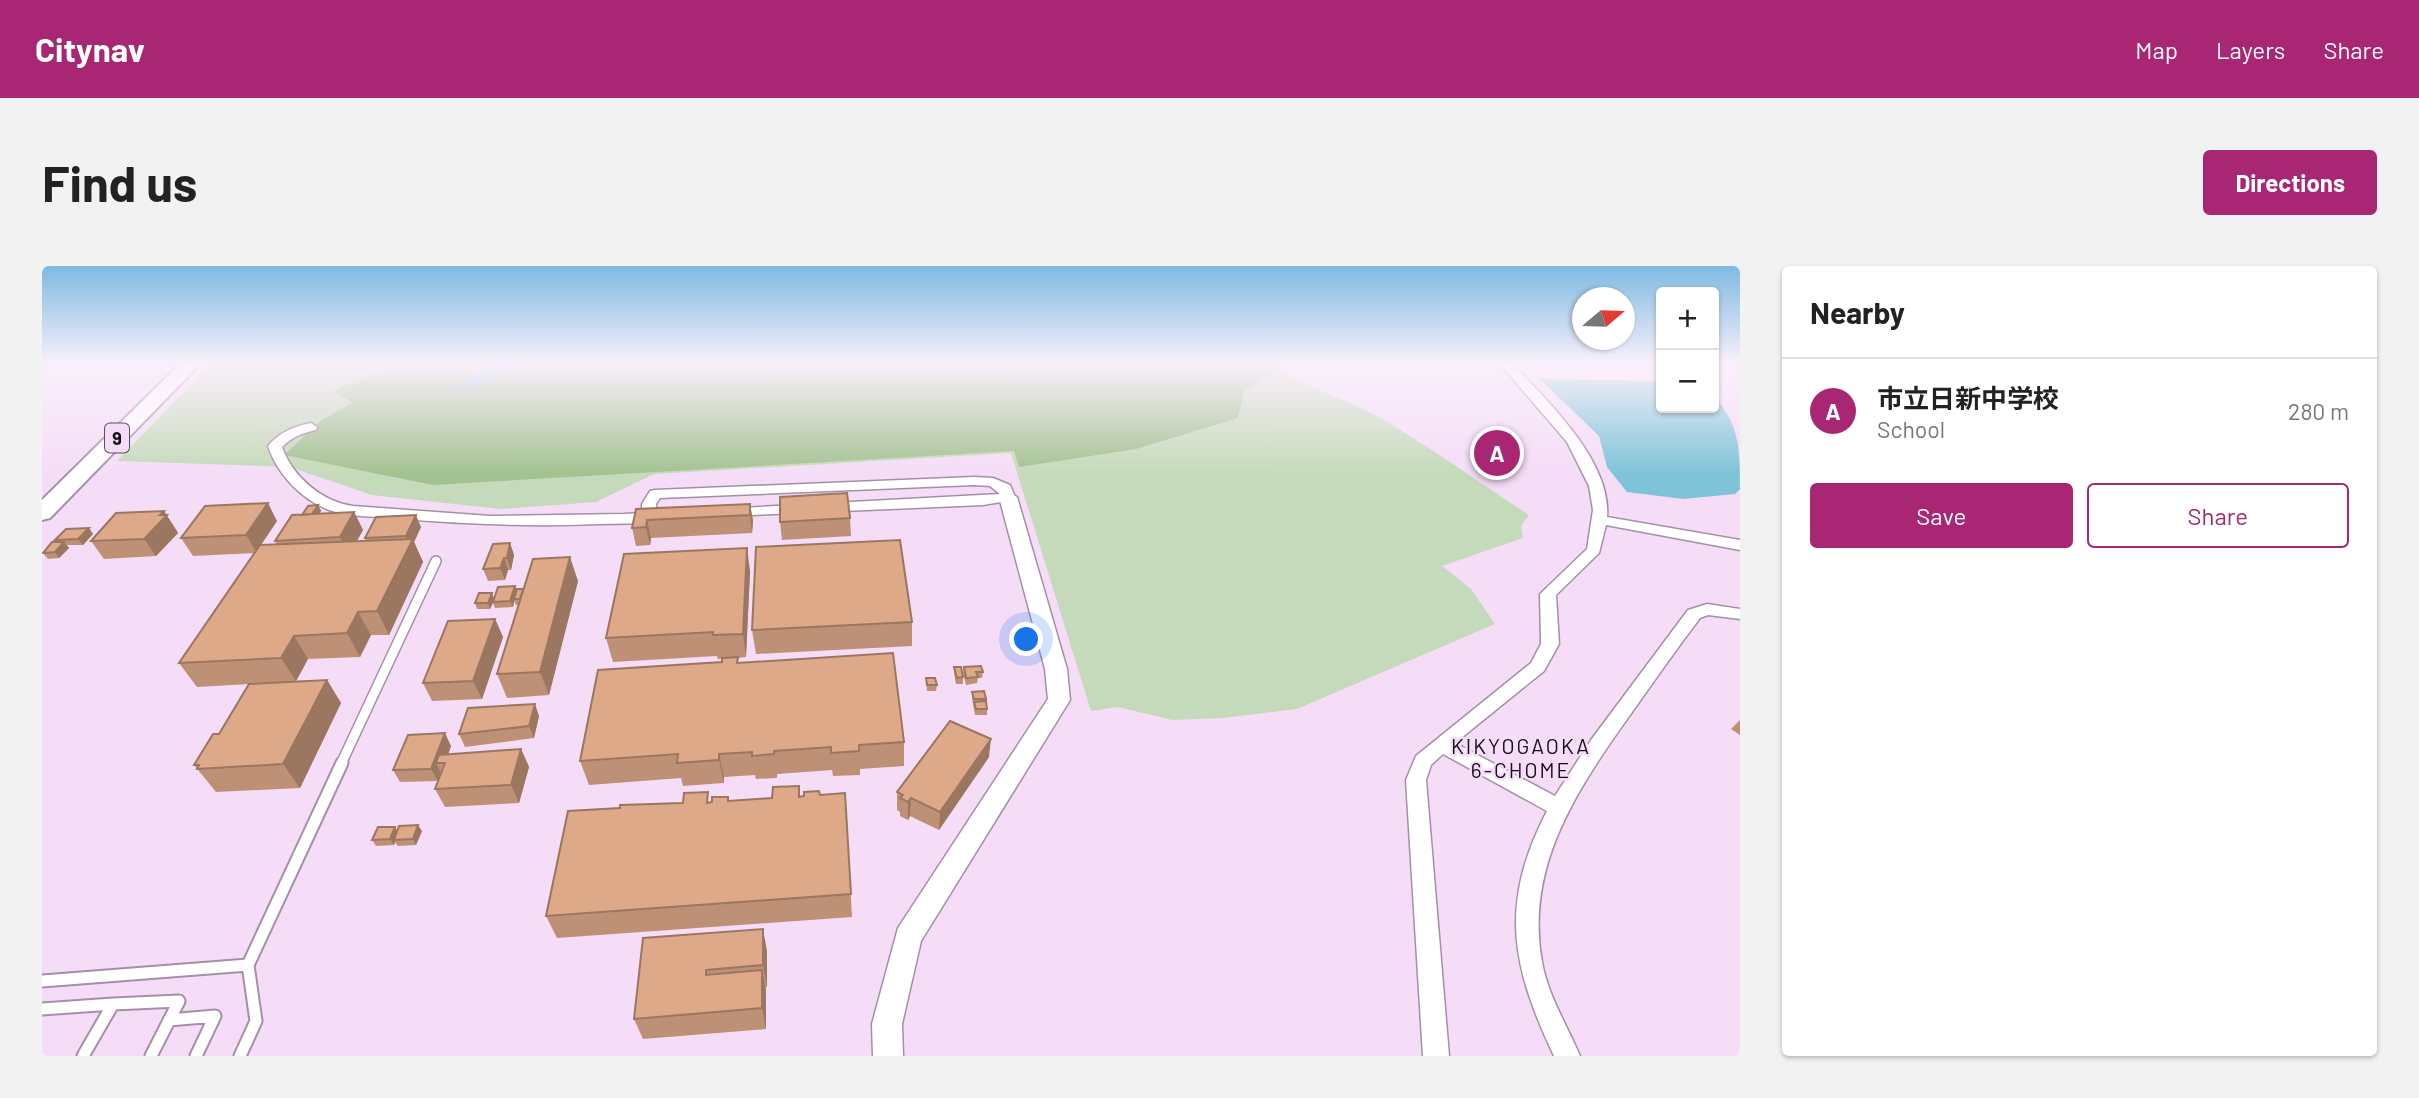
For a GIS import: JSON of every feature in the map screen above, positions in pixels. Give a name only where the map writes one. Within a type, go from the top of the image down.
[{"type":"highway","name":"9","points":[[42,495],[141,400]]},
{"type":"highway","name":"9","points":[[42,513],[146,400]]},
{"type":"street","points":[[1436,1056],[1416,780],[1423,761],[1441,744],[1538,667],[1550,644],[1548,594],[1559,580],[1594,549],[1602,520],[1596,484],[1569,435],[1538,400]]},
{"type":"street","points":[[311,426],[297,428],[287,435],[275,446],[276,456],[287,473],[331,506],[410,516],[525,522],[673,516]]},
{"type":"street","points":[[650,517],[649,504],[655,494],[974,481],[993,482],[1005,488],[1056,669],[1059,700],[908,937],[887,1024],[888,1056]]},
{"type":"street","points":[[708,514],[827,506],[983,501],[1008,497]]},
{"type":"street","points":[[1602,520],[1740,545]]},
{"type":"street","points":[[1567,1056],[1552,1024],[1530,962],[1526,914],[1531,875],[1557,807],[1694,614],[1707,609],[1740,614]]},
{"type":"street","points":[[1441,744],[1557,807]]},
{"type":"lane","points":[[240,1056],[256,1021],[248,965],[436,561]]},
{"type":"lane","points":[[42,981],[248,965]]},
{"type":"lane","points":[[42,1009],[179,1001],[150,1056]]},
{"type":"lane","points":[[83,1056],[113,1004]]},
{"type":"lane","points":[[169,1020],[215,1016],[196,1056]]},
{"type":"green space","points":[[176,400],[1344,400],[1375,415],[1434,451],[1529,515],[1521,526],[1523,538],[1442,566],[1471,589],[1495,624],[1297,709],[1223,718],[1172,720],[1118,707],[1091,711],[1011,453],[654,474],[596,502],[500,509],[372,495],[290,467],[117,461]]},
{"type":"green space","points":[[347,400],[1242,400],[1238,418],[1136,449],[1019,467],[1014,451],[433,485],[284,455],[322,420],[352,403]]},
{"type":"water","points":[[1562,400],[1656,400],[1656,413],[1719,413],[1719,402],[1729,417],[1737,438],[1740,489],[1735,494],[1683,499],[1627,492],[1607,467],[1599,436]]},
{"type":"building","points":[[847,493],[850,518],[780,522],[780,497]]},
{"type":"building","points":[[268,503],[246,535],[181,538],[205,506]]},
{"type":"building","points":[[750,504],[750,515],[647,520],[646,527],[632,528],[636,509]]},
{"type":"building","points":[[318,505],[312,514],[302,515],[308,506]]},
{"type":"building","points":[[164,511],[160,515],[167,515],[144,539],[91,541],[116,513]]},
{"type":"building","points":[[354,512],[340,537],[275,541],[292,515]]},
{"type":"building","points":[[416,515],[406,536],[365,538],[376,517]]},
{"type":"building","points":[[89,528],[78,539],[55,540],[66,529]]},
{"type":"building","points":[[413,539],[377,611],[358,612],[347,633],[294,636],[281,658],[179,663],[260,545]]},
{"type":"building","points":[[900,540],[912,622],[752,630],[756,547]]},
{"type":"building","points":[[52,542],[64,542],[55,552],[43,553]]},
{"type":"building","points":[[510,543],[507,558],[504,558],[500,568],[483,569],[493,544]]},
{"type":"building","points":[[747,548],[743,634],[713,635],[713,632],[606,638],[624,554]]},
{"type":"building","points":[[570,557],[540,672],[497,674],[533,559]]},
{"type":"building","points":[[515,586],[510,601],[493,602],[498,587]]},
{"type":"building","points":[[517,589],[523,589],[520,599],[514,599]]},
{"type":"building","points":[[479,593],[492,593],[488,603],[475,603]]},
{"type":"building","points":[[495,619],[473,681],[423,683],[448,621]]},
{"type":"building","points":[[893,653],[904,742],[859,745],[859,751],[831,753],[831,747],[774,751],[774,754],[752,756],[752,752],[719,754],[719,760],[677,763],[678,754],[580,761],[598,670],[722,662],[722,658],[738,657],[737,663]]},
{"type":"building","points":[[981,666],[983,672],[976,672],[978,677],[966,678],[964,667]]},
{"type":"building","points":[[954,667],[961,667],[963,677],[957,678]]},
{"type":"building","points":[[926,678],[935,678],[937,685],[927,685]]},
{"type":"building","points":[[327,680],[283,764],[197,769],[199,765],[194,765],[213,734],[219,734],[249,684]]},
{"type":"building","points":[[984,691],[986,699],[974,699],[972,692]]},
{"type":"building","points":[[986,701],[987,709],[976,709],[974,702]]},
{"type":"building","points":[[535,704],[529,726],[459,734],[468,708]]},
{"type":"building","points":[[950,721],[991,739],[940,812],[911,798],[908,802],[900,798],[903,795],[897,792]]},
{"type":"building","points":[[445,733],[431,769],[393,770],[408,735]]},
{"type":"building","points":[[521,749],[511,785],[435,789],[445,763],[436,763],[439,755]]},
{"type":"building","points":[[799,786],[799,797],[804,796],[804,792],[819,791],[820,795],[845,793],[851,894],[546,916],[568,811],[620,808],[620,805],[683,803],[684,793],[708,792],[707,803],[712,802],[712,797],[728,797],[728,801],[772,798],[773,787]]},
{"type":"building","points":[[418,825],[413,839],[394,840],[399,826]]},
{"type":"building","points":[[378,827],[395,827],[390,839],[372,840]]},
{"type":"building","points":[[763,929],[763,965],[706,970],[706,975],[762,970],[762,1008],[634,1019],[643,938]]},
{"type":"place","name":"市立日新中学校","points":[[1497,453]]},
{"type":"district","name":"KIKYOGAOKA 6-CHOME","points":[[1521,757]]}]
